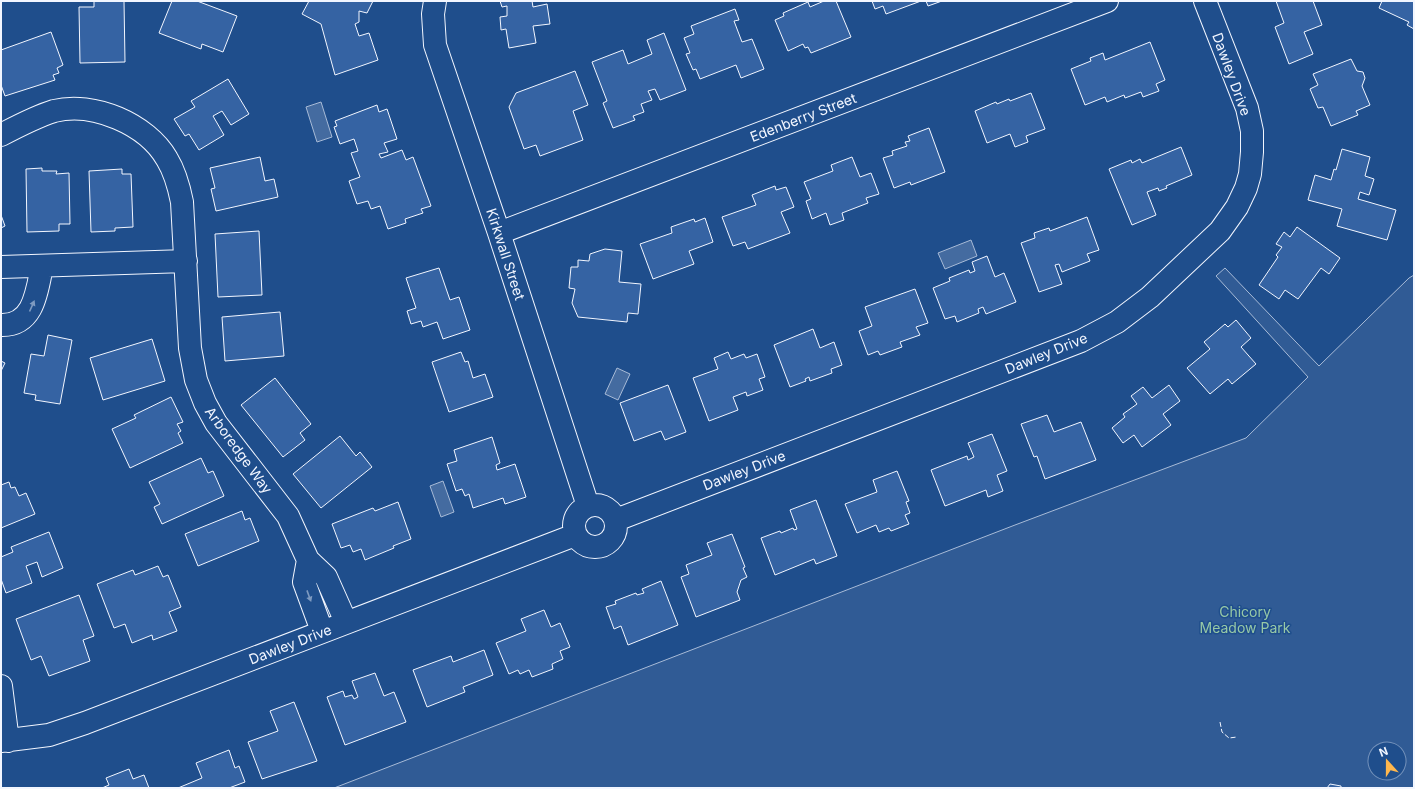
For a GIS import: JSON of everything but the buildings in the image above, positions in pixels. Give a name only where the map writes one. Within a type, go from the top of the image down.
[{"type":"street","name":"Kirkwall Street","points":[[435,1],[433,14],[435,45],[499,233],[588,506]]},
{"type":"street","name":"Edenberry Street","points":[[499,233],[1107,1]]},
{"type":"street","name":"Dawley Drive","points":[[616,520],[1081,341],[1118,322],[1150,297],[1220,231],[1237,207],[1250,174],[1252,131],[1247,108],[1205,1]]},
{"type":"street","name":"Arboredge Way","points":[[1,135],[27,121],[55,111],[87,109],[115,116],[134,126],[151,140],[167,158],[177,180],[182,202],[190,348],[196,380],[205,403],[216,423],[288,516],[308,560],[326,577],[346,622]]},
{"type":"street","points":[[1,267],[186,261]]},
{"type":"street","points":[[1,325],[18,321],[29,313],[34,303],[42,266]]},
{"type":"street","points":[[588,506],[602,506],[613,514],[616,520],[615,534],[606,545],[599,548],[585,546],[574,530],[575,518],[588,506]]},
{"type":"street","name":"Dawley Drive","points":[[4,741],[49,734],[85,722],[576,535]]},
{"type":"street","points":[[308,560],[304,582],[322,631]]},
{"type":"street","points":[[1,686],[4,741]]},
{"type":"green space","name":"Chicory Meadow Park","points":[[1225,268],[1319,366],[1409,278],[1414,275],[1414,788],[334,788],[1015,525],[1246,438],[1308,377],[1216,276]]},
{"type":"shaded area","points":[[321,102],[332,137],[317,142],[306,107]]},
{"type":"shaded area","points":[[971,240],[977,256],[945,269],[938,253]]},
{"type":"shaded area","points":[[617,368],[630,374],[618,400],[605,394]]},
{"type":"shaded area","points":[[443,481],[454,512],[441,517],[430,486]]},
{"type":"fence","points":[[1220,722],[1222,732],[1229,738],[1237,737]]}]
